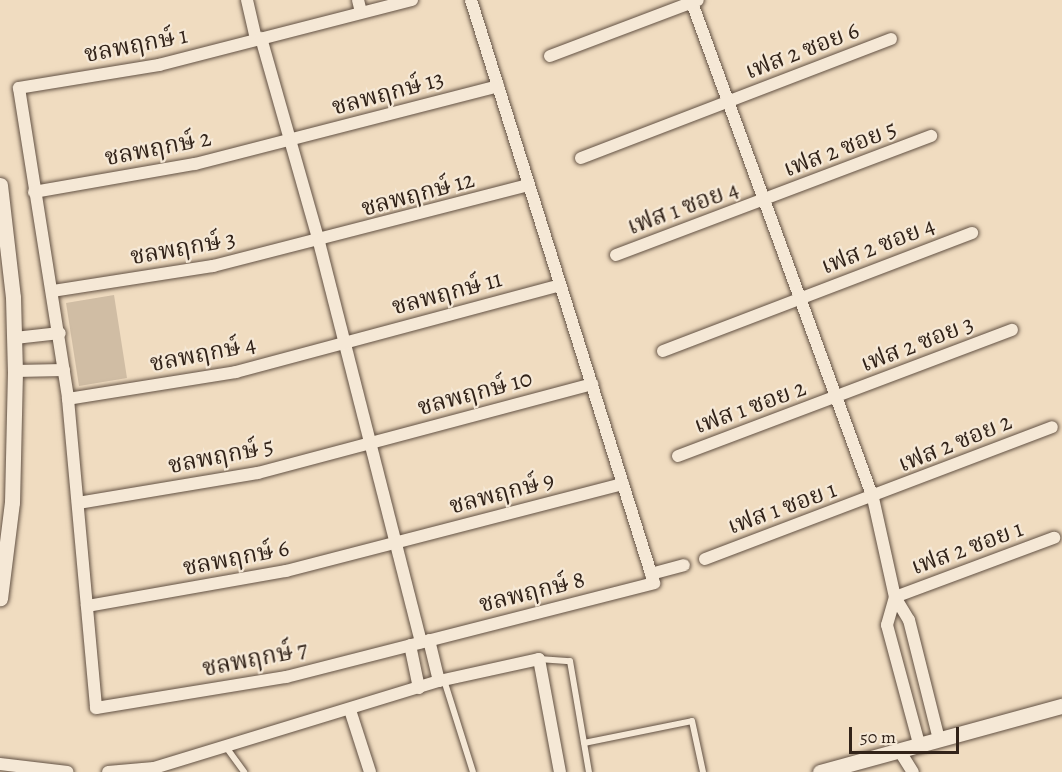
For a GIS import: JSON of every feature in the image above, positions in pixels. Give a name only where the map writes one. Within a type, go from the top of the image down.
[{"type":"street","points":[[247,0],[318,242],[370,443],[392,543],[420,642],[442,681]]},
{"type":"street","name":"ชลพฤกษ์ 1","points":[[34,192],[19,88],[159,65],[259,39],[360,6],[412,0]]},
{"type":"street","points":[[471,0],[653,578]]},
{"type":"street","points":[[550,56],[694,1],[728,101],[873,498],[895,597],[909,620],[939,739]]},
{"type":"street","name":"เฟส 2 ซอย 6","points":[[581,158],[891,39]]},
{"type":"street","name":"ชลพฤกษ์ 13","points":[[288,141],[498,86]]},
{"type":"street","name":"เฟส 2 ซอย 5","points":[[764,200],[931,136]]},
{"type":"street","name":"ชลพฤกษ์ 2","points":[[34,192],[195,164],[288,141]]},
{"type":"street","points":[[0,185],[10,251],[15,338],[12,502],[0,598]]},
{"type":"street","name":"ชลพฤกษ์ 12","points":[[318,242],[529,185]]},
{"type":"street","points":[[34,192],[60,333],[87,606]]},
{"type":"street","name":"เฟส 1 ซอย 4","points":[[616,255],[764,200]]},
{"type":"street","name":"เฟส 2 ซอย 4","points":[[663,351],[972,233]]},
{"type":"street","name":"ชลพฤกษ์ 3","points":[[53,291],[213,266],[318,242]]},
{"type":"street","name":"ชลพฤกษ์ 11","points":[[344,342],[560,285]]},
{"type":"street","name":"เฟส 2 ซอย 3","points":[[837,398],[1012,330]]},
{"type":"street","points":[[15,338],[60,333]]},
{"type":"street","name":"ชลพฤกษ์ 4","points":[[68,399],[236,372],[344,342]]},
{"type":"street","points":[[15,371],[64,370]]},
{"type":"street","name":"ชลพฤกษ์ 10","points":[[370,443],[592,384]]},
{"type":"street","name":"เฟส 1 ซอย 2","points":[[678,456],[837,398]]},
{"type":"street","name":"เฟส 2 ซอย 2","points":[[873,498],[1052,427]]},
{"type":"street","name":"ชลพฤกษ์ 5","points":[[78,503],[258,473],[370,443]]},
{"type":"street","name":"ชลพฤกษ์ 9","points":[[392,543],[623,484]]},
{"type":"street","name":"เฟส 1 ซอย 1","points":[[705,559],[873,498]]},
{"type":"street","name":"เฟส 2 ซอย 1","points":[[895,597],[1054,538]]},
{"type":"street","name":"ชลพฤกษ์ 6","points":[[87,606],[286,571],[392,543]]},
{"type":"street","name":"ชลพฤกษ์ 8","points":[[420,642],[653,578],[684,566]]},
{"type":"street","points":[[895,597],[888,625],[919,744]]},
{"type":"street","name":"ชลพฤกษ์ 7","points":[[87,606],[96,708],[286,677],[420,642]]},
{"type":"street","points":[[419,688],[420,642]]},
{"type":"street","points":[[108,772],[155,770],[442,681],[539,659],[560,772]]},
{"type":"street","points":[[820,772],[1062,706]]},
{"type":"street","points":[[350,710],[369,772]]},
{"type":"street","points":[[899,750],[913,772]]},
{"type":"street","points":[[0,764],[68,772]]},
{"type":"lane","points":[[539,659],[570,661],[589,772]]},
{"type":"lane","points":[[442,681],[473,772]]},
{"type":"lane","points":[[584,743],[692,721],[703,772]]},
{"type":"lane","points":[[226,747],[244,772]]},
{"type":"shaded area","points":[[114,295],[127,378],[79,386],[66,303]]}]
